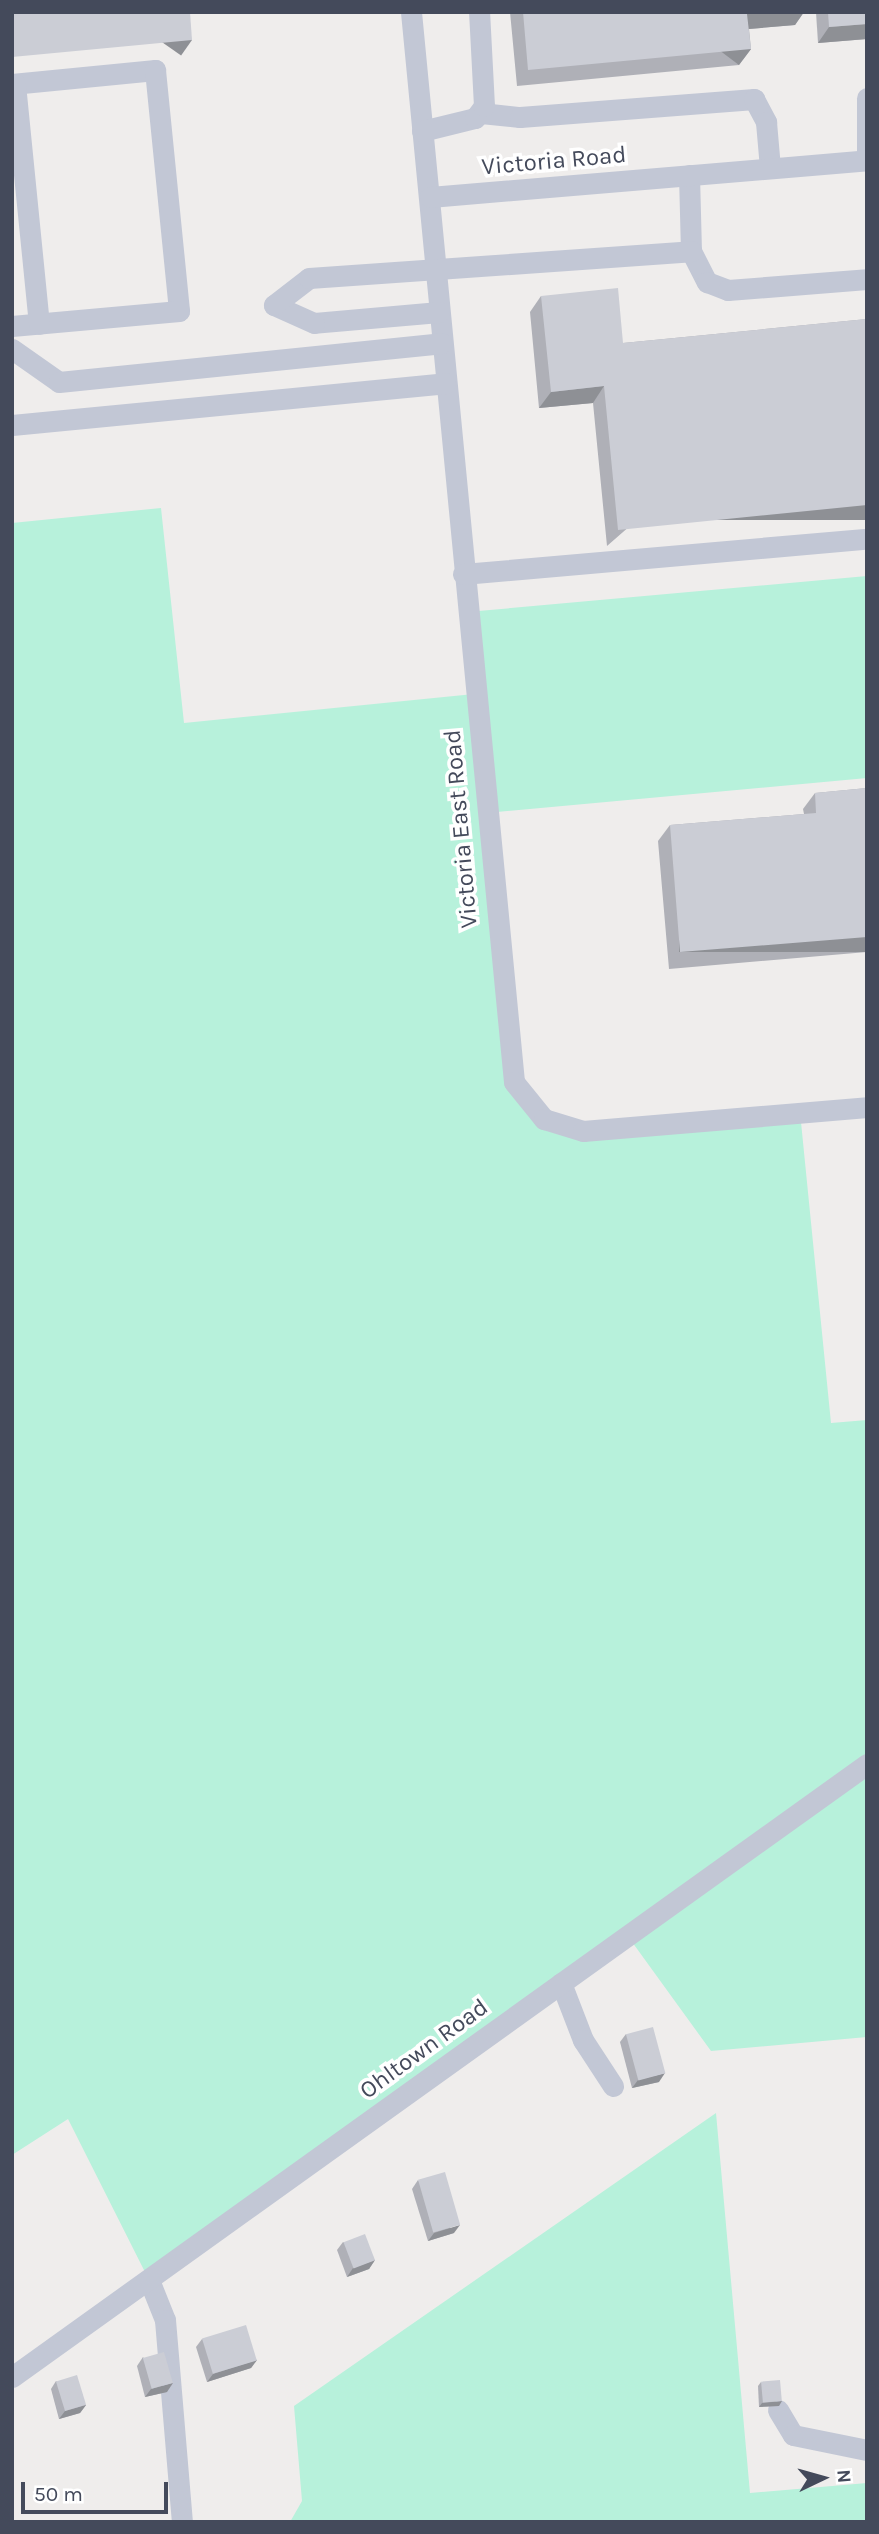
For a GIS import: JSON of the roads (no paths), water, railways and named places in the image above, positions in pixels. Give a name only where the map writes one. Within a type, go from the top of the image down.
[{"type":"street","points":[[411,12],[430,197]]},
{"type":"street","points":[[479,12],[486,97],[481,113]]},
{"type":"street","points":[[12,326],[39,324],[178,311],[155,70],[13,84],[39,324]]},
{"type":"street","points":[[867,98],[867,158]]},
{"type":"street","points":[[422,131],[481,113],[520,117],[754,99],[766,122],[769,168]]},
{"type":"street","name":"Victoria Road","points":[[430,197],[689,176],[867,158]]},
{"type":"street","points":[[689,176],[691,251],[707,282],[728,290],[867,279]]},
{"type":"street","name":"Victoria East Road","points":[[430,197],[441,343],[509,1056],[520,1095],[544,1119],[583,1131],[867,1107]]},
{"type":"street","points":[[439,312],[314,323],[274,305],[309,278],[691,251]]},
{"type":"street","points":[[12,349],[60,382],[441,343]]},
{"type":"street","points":[[12,425],[445,383]]},
{"type":"street","points":[[463,574],[867,539]]},
{"type":"street","name":"Ohltown Road","points":[[12,2377],[867,1763]]},
{"type":"street","points":[[561,1983],[583,2039],[613,2086]]},
{"type":"street","points":[[149,2280],[165,2320],[182,2522]]},
{"type":"street","points":[[778,2410],[793,2435],[867,2449]]}]
